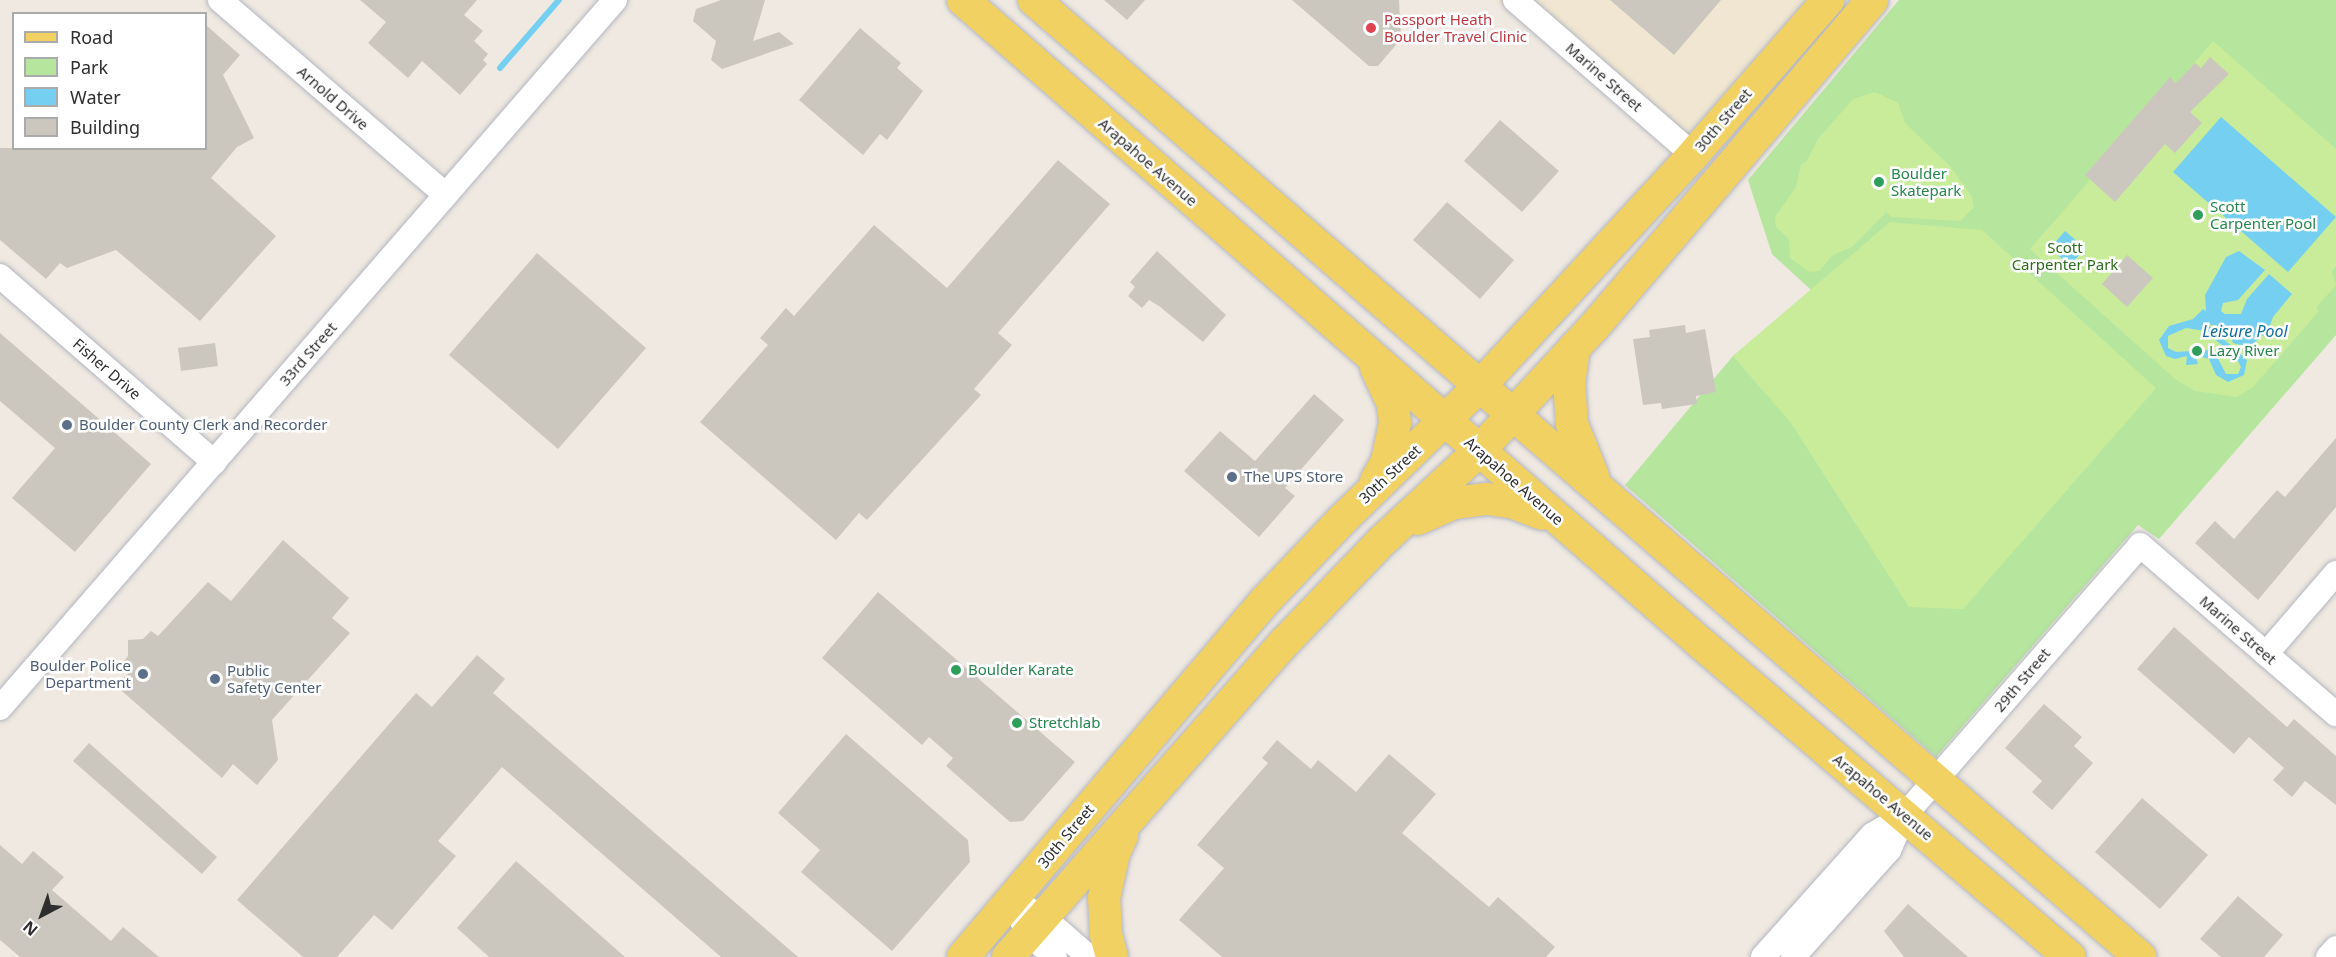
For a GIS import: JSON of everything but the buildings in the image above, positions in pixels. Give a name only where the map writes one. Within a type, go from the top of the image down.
[{"type":"main road","name":"Arapahoe Avenue","points":[[963,0],[1570,530],[2070,957]]},
{"type":"main road","points":[[1034,0],[1514,414],[1935,782],[2140,957]]},
{"type":"main road","name":"30th Street","points":[[963,957],[1259,609],[1365,497],[1480,386],[1693,155],[1828,0]]},
{"type":"main road","points":[[1008,957],[1255,675],[1382,542],[1479,451],[1574,348],[1870,1]]},
{"type":"main road","points":[[1574,348],[1569,382],[1572,424],[1578,447],[1600,490]]},
{"type":"main road","points":[[1365,352],[1385,384],[1395,423],[1386,460],[1365,497]]},
{"type":"main road","points":[[1382,542],[1441,507],[1487,499],[1514,503],[1570,530]]},
{"type":"main road","points":[[1112,957],[1106,934],[1104,898],[1114,853],[1133,814]]},
{"type":"street","name":"Arnold Drive","points":[[220,0],[446,195]]},
{"type":"street","name":"33rd Street","points":[[0,708],[615,0]]},
{"type":"street","name":"Marine Street","points":[[1515,0],[1693,155]]},
{"type":"street","name":"Fisher Drive","points":[[0,276],[214,462]]},
{"type":"street","name":"Marine Street","points":[[2140,545],[2336,714]]},
{"type":"street","name":"29th Street","points":[[1763,957],[1872,835],[1904,816],[2140,545]]},
{"type":"street","points":[[2266,654],[2336,573]]},
{"type":"street","name":"29th Street","points":[[1793,957],[1889,850],[1904,816]]},
{"type":"street","points":[[1012,900],[1036,925],[1054,957]]},
{"type":"street","points":[[1036,925],[1089,957]]},
{"type":"street","points":[[2328,957],[2336,948]]},
{"type":"shaded area","points":[[1495,0],[1810,0],[1672,149]]},
{"type":"green space","name":"Scott Carpenter Park","points":[[1899,0],[2336,0],[2336,335],[2159,539],[2138,525],[1936,757],[1625,485],[1733,356],[1811,290],[1772,254],[1748,180]]},
{"type":"green space","name":"Scott Carpenter Pool","points":[[2213,41],[2336,149],[2336,266],[2332,271],[2336,285],[2316,308],[2319,311],[2253,387],[2237,397],[2195,391],[2175,379],[2030,249],[2090,180],[2085,175],[2170,77],[2177,83]]},
{"type":"green space","name":"Boulder Skatepark","points":[[1875,92],[1898,103],[1905,123],[1950,166],[1972,197],[1974,207],[1960,221],[1892,217],[1886,212],[1852,247],[1833,255],[1819,271],[1809,272],[1790,258],[1789,239],[1776,227],[1775,217],[1796,187],[1801,165],[1807,161],[1818,139],[1853,99]]},
{"type":"green space","points":[[1890,222],[1982,230],[2156,388],[1963,609],[1909,607],[1791,423],[1733,356]]},
{"type":"water","points":[[2221,117],[2336,217],[2288,272],[2173,172]]},
{"type":"water","points":[[2065,231],[2085,248],[2070,266],[2050,248]]},
{"type":"water","name":"Leisure Pool","points":[[2239,251],[2265,270],[2238,300],[2223,303],[2221,311],[2225,314],[2241,314],[2247,299],[2269,274],[2292,294],[2273,317],[2268,331],[2249,347],[2233,343],[2228,328],[2207,324],[2247,360],[2244,375],[2228,382],[2216,375],[2209,359],[2195,355],[2198,364],[2186,365],[2187,356],[2175,359],[2166,356],[2159,340],[2169,326],[2193,319],[2203,309],[2206,311],[2205,295],[2226,257]],"holes":[[[2186,328],[2205,331],[2236,357],[2241,367],[2238,374],[2226,374],[2216,355],[2208,350],[2176,352],[2168,348],[2168,336]]]},
{"type":"waterway","points":[[500,68],[559,0]]},
{"type":"place","name":"Passport Heath Boulder Travel Clinic","points":[[1371,28]]},
{"type":"place","name":"Boulder Skatepark","points":[[1879,182]]},
{"type":"place","name":"Scott Carpenter Pool","points":[[2198,215]]},
{"type":"place","name":"Lazy River","points":[[2197,351]]},
{"type":"place","name":"Boulder County Clerk and Recorder","points":[[67,425]]},
{"type":"place","name":"The UPS Store","points":[[1232,477]]},
{"type":"place","name":"Boulder Karate","points":[[956,670]]},
{"type":"place","name":"Boulder Police Department","points":[[143,674]]},
{"type":"place","name":"Public Safety Center","points":[[215,679]]},
{"type":"place","name":"Stretchlab","points":[[1017,723]]}]
